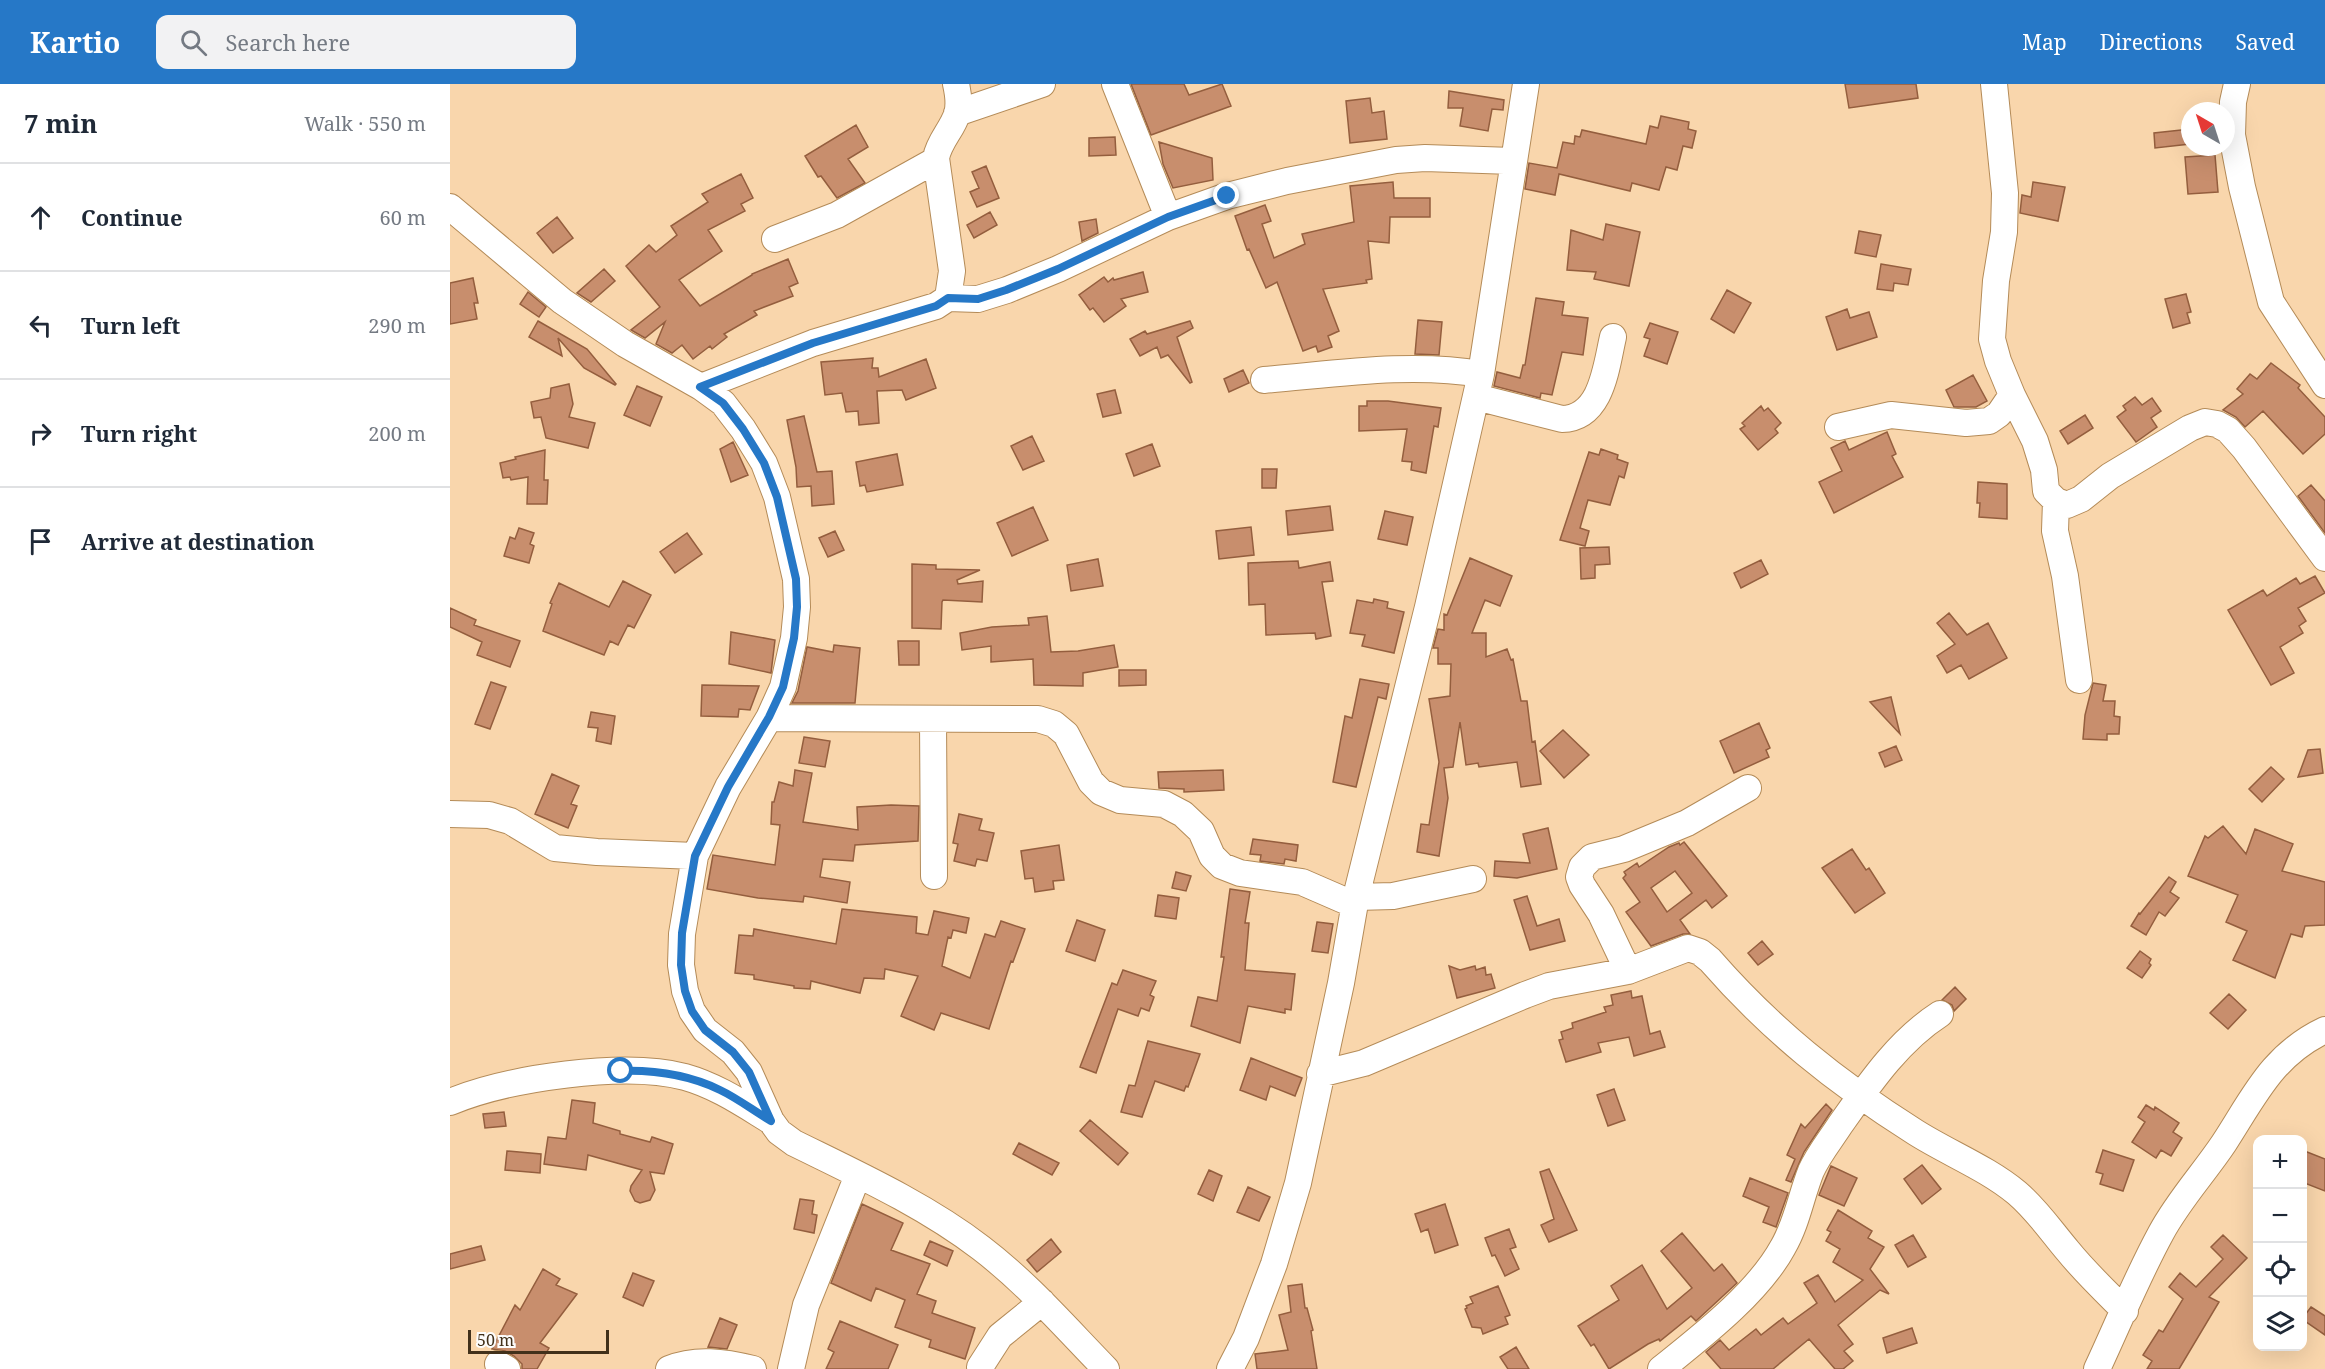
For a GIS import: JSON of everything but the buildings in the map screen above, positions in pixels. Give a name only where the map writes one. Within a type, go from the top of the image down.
[{"type":"street","points":[[948,298],[952,271],[936,160],[938,149],[957,113],[959,97],[956,84]]},
{"type":"street","points":[[957,113],[1042,84]]},
{"type":"street","points":[[1115,84],[1168,217]]},
{"type":"street","points":[[1230,1369],[1246,1338],[1274,1264],[1298,1183],[1341,983],[1355,901],[1428,607],[1478,385],[1526,84]]},
{"type":"street","points":[[1994,84],[2005,193],[2004,232],[1996,281],[1992,339],[2012,395],[2035,441],[2044,470],[2046,491],[2056,501],[2067,505],[2081,499],[2109,476],[2190,428],[2205,422],[2217,424],[2228,430],[2244,448],[2325,558]]},
{"type":"street","points":[[2215,84],[2235,93],[2232,135],[2271,302],[2325,385]]},
{"type":"street","points":[[700,387],[813,343],[936,306],[948,298],[978,299],[1006,290],[1058,269],[1168,217],[1227,196],[1287,181],[1396,160],[1425,158],[1512,161]]},
{"type":"street","points":[[775,238],[837,215],[936,160]]},
{"type":"street","points":[[450,207],[580,314],[723,403],[743,429],[764,463],[777,497],[794,570],[797,607],[794,638],[783,687],[769,717],[728,787],[695,856],[682,933],[681,965],[685,991],[692,1011],[705,1030],[733,1052],[749,1072],[771,1121],[779,1132],[794,1143],[907,1201],[980,1247],[1042,1302],[1106,1369]]},
{"type":"street","points":[[1264,380],[1405,369],[1450,369],[1478,385],[1562,419],[1572,418],[1586,411],[1601,388],[1613,337]]},
{"type":"street","points":[[1838,427],[1891,415],[1966,423],[1989,421],[1999,414],[2012,395]]},
{"type":"street","points":[[2056,501],[2055,531],[2065,576],[2079,680]]},
{"type":"street","points":[[769,717],[1038,719],[1054,724],[1066,734],[1092,782],[1101,792],[1120,800],[1164,804],[1183,814],[1201,831],[1212,856],[1222,866],[1240,873],[1302,882],[1355,901],[1393,896],[1473,879]]},
{"type":"street","points":[[933,718],[934,876]]},
{"type":"street","points":[[1628,971],[1601,914],[1582,885],[1579,877],[1582,867],[1592,857],[1635,845],[1687,823],[1748,788]]},
{"type":"street","points":[[450,814],[489,815],[510,821],[555,848],[695,856]]},
{"type":"street","points":[[1320,1074],[1365,1062],[1487,1009],[1549,986],[1628,971],[1688,948],[1700,952],[1710,960],[1765,1020],[1820,1067],[1916,1133],[1996,1178],[2017,1193],[2038,1212],[2068,1252],[2125,1311]]},
{"type":"street","points":[[1661,1369],[1699,1339],[1760,1280],[1783,1248],[1799,1211],[1811,1169],[1861,1095],[1899,1047],[1919,1028],[1940,1014]]},
{"type":"street","points":[[2097,1369],[2162,1232],[2223,1144],[2266,1075],[2288,1053],[2311,1036],[2325,1030]]},
{"type":"street","points":[[450,1102],[511,1083],[581,1074],[650,1071],[686,1077],[719,1090],[771,1121]]},
{"type":"street","points":[[791,1369],[806,1305],[858,1175]]},
{"type":"street","points":[[980,1367],[1000,1336],[1042,1302]]},
{"type":"street","points":[[669,1369],[683,1363],[705,1361],[753,1369]]},
{"type":"route","points":[[621,1071],[650,1071],[686,1077],[719,1090],[771,1121],[749,1072],[733,1052],[705,1030],[692,1011],[685,991],[681,965],[682,933],[695,856],[728,787],[769,717],[783,687],[794,638],[797,607],[796,579],[777,497],[764,463],[743,429],[723,403],[700,387],[813,343],[936,306],[948,298],[978,299],[1006,290],[1058,269],[1168,217],[1227,196]]}]
